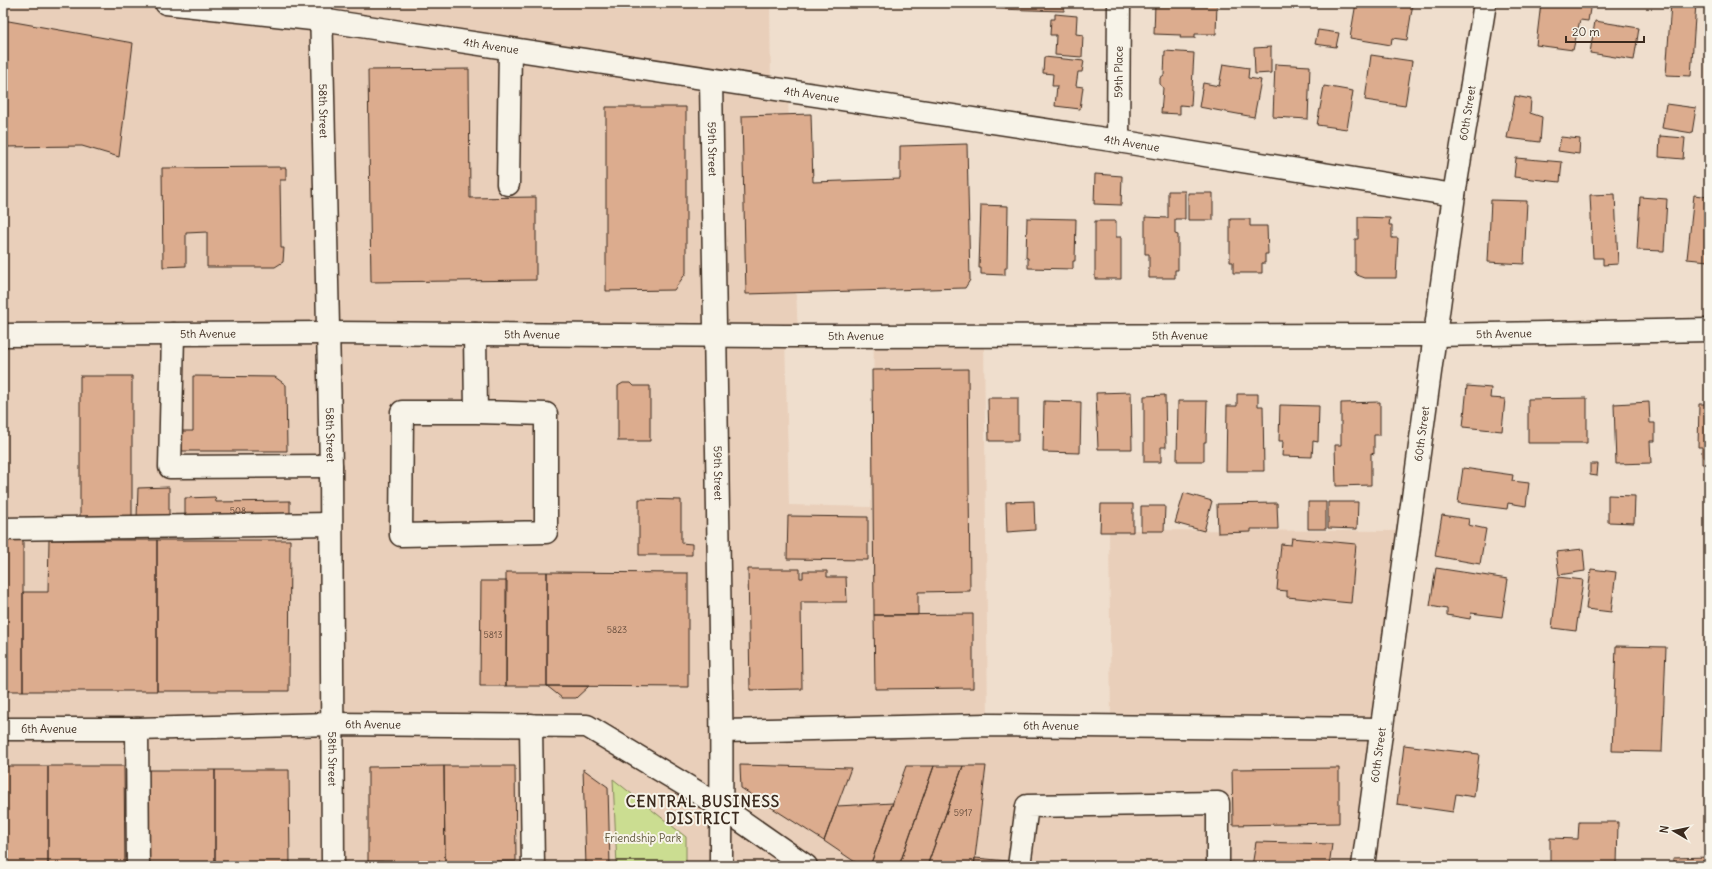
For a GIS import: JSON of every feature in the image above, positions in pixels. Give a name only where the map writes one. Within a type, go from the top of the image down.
[{"type":"street","name":"4th Avenue","points":[[166,3],[321,12],[510,50],[1118,141],[1454,195]]},
{"type":"street","name":"59th Place","points":[[1118,141],[1119,3]]},
{"type":"street","name":"60th Street","points":[[1363,866],[1454,195],[1485,3]]},
{"type":"street","name":"58th Street","points":[[321,12],[331,466],[333,866]]},
{"type":"street","points":[[508,184],[510,50]]},
{"type":"street","name":"59th Street","points":[[711,80],[722,731],[720,806],[721,866]]},
{"type":"street","name":"5th Avenue","points":[[3,335],[328,333],[716,335],[1435,335],[1709,330]]},
{"type":"street","points":[[173,334],[170,467],[331,466]]},
{"type":"street","points":[[475,334],[476,412]]},
{"type":"street","points":[[402,412],[476,412],[546,414],[546,532],[401,535],[402,412]]},
{"type":"street","points":[[3,529],[331,524]]},
{"type":"street","name":"6th Avenue","points":[[3,729],[137,729],[332,724],[587,726],[720,806],[806,866]]},
{"type":"street","points":[[531,725],[533,866]]},
{"type":"street","name":"6th Avenue","points":[[722,731],[987,725],[1381,729]]},
{"type":"street","points":[[137,729],[138,866]]},
{"type":"street","points":[[1019,866],[1027,806],[1218,803],[1218,866]]},
{"type":"shaded area","points":[[3,3],[770,3],[771,95],[788,98],[798,336],[785,336],[789,505],[871,507],[874,336],[984,335],[988,725],[1111,726],[1109,530],[1408,531],[1363,866],[3,866]]},
{"type":"green space","name":"Friendship Park","points":[[613,779],[686,837],[686,866],[617,866]]},
{"type":"building","points":[[996,3],[1064,3],[1064,11],[996,9]]},
{"type":"building","points":[[1155,3],[1217,3],[1216,34],[1195,34],[1195,38],[1180,38],[1181,35],[1154,34]]},
{"type":"building","points":[[1356,3],[1413,3],[1407,40],[1392,38],[1391,45],[1350,38]]},
{"type":"building","points":[[1541,3],[1591,3],[1588,21],[1580,20],[1573,50],[1536,45]]},
{"type":"building","points":[[1671,3],[1696,3],[1691,76],[1666,75]]},
{"type":"building","points":[[1055,14],[1077,16],[1076,34],[1083,35],[1082,57],[1055,55],[1056,35],[1050,35],[1051,19],[1055,19]]},
{"type":"building","points":[[3,20],[133,43],[119,157],[82,146],[3,147]]},
{"type":"building","points":[[1595,21],[1639,28],[1634,60],[1590,53]]},
{"type":"building","points":[[1318,30],[1339,33],[1336,47],[1315,44]]},
{"type":"building","points":[[1271,47],[1271,73],[1255,74],[1254,48]]},
{"type":"building","points":[[1165,51],[1194,53],[1191,106],[1180,105],[1180,114],[1161,113],[1163,88],[1160,84],[1160,78],[1164,75]]},
{"type":"building","points":[[1371,55],[1412,61],[1405,106],[1365,100]]},
{"type":"building","points":[[1044,57],[1084,61],[1082,72],[1078,72],[1076,86],[1083,87],[1080,109],[1055,106],[1057,86],[1052,86],[1053,74],[1043,73]]},
{"type":"building","points":[[1223,64],[1249,68],[1248,78],[1261,80],[1254,117],[1199,107],[1203,83],[1219,86]]},
{"type":"building","points":[[1275,64],[1310,66],[1308,119],[1273,117]]},
{"type":"building","points":[[469,69],[470,198],[536,197],[536,280],[371,282],[368,70]]},
{"type":"building","points":[[1324,86],[1353,91],[1347,129],[1317,125]]},
{"type":"building","points":[[1515,96],[1531,99],[1530,113],[1542,117],[1540,142],[1507,138]]},
{"type":"building","points":[[1666,104],[1696,108],[1692,133],[1662,128]]},
{"type":"building","points":[[606,107],[686,107],[686,273],[674,290],[606,291]]},
{"type":"building","points":[[811,114],[813,182],[900,179],[900,146],[967,144],[970,280],[965,288],[746,294],[742,116]]},
{"type":"building","points":[[1660,136],[1685,138],[1683,159],[1659,157]]},
{"type":"building","points":[[1561,137],[1580,139],[1579,154],[1558,151]]},
{"type":"building","points":[[1516,158],[1562,162],[1560,182],[1514,177]]},
{"type":"building","points":[[162,168],[286,168],[286,180],[280,180],[281,248],[284,248],[283,262],[275,267],[207,267],[207,232],[186,233],[186,266],[163,267]]},
{"type":"building","points":[[1095,174],[1122,176],[1121,205],[1094,204]]},
{"type":"building","points":[[1168,191],[1185,191],[1185,219],[1175,219],[1175,234],[1178,235],[1178,270],[1175,270],[1175,278],[1149,278],[1149,254],[1145,254],[1145,217],[1168,218]]},
{"type":"building","points":[[1188,193],[1213,193],[1213,220],[1188,220]]},
{"type":"building","points":[[1615,194],[1618,264],[1603,265],[1603,258],[1593,258],[1590,195]]},
{"type":"building","points":[[1694,195],[1709,197],[1709,261],[1687,259]]},
{"type":"building","points":[[1640,197],[1667,199],[1664,251],[1637,250]]},
{"type":"building","points":[[1491,200],[1527,201],[1524,264],[1488,262]]},
{"type":"building","points":[[981,205],[1008,206],[1007,268],[1005,268],[1005,275],[981,274],[981,268],[979,268]]},
{"type":"building","points":[[1358,217],[1390,218],[1389,225],[1392,225],[1392,238],[1398,238],[1396,278],[1365,278],[1357,275],[1355,272],[1355,239],[1358,239]]},
{"type":"building","points":[[1027,218],[1076,219],[1075,261],[1073,261],[1073,269],[1028,268],[1028,258],[1026,258]]},
{"type":"building","points":[[1230,219],[1250,219],[1250,226],[1267,226],[1268,254],[1265,254],[1265,263],[1262,263],[1262,273],[1233,273],[1233,262],[1230,262]]},
{"type":"building","points":[[1095,221],[1116,221],[1116,237],[1121,237],[1121,279],[1095,279]]},
{"type":"building","points":[[968,369],[970,591],[918,592],[918,615],[874,615],[872,370]]},
{"type":"building","points":[[80,376],[132,376],[132,522],[80,522]]},
{"type":"building","points":[[193,376],[275,377],[286,385],[287,451],[182,451],[182,431],[193,431]]},
{"type":"building","points":[[623,383],[631,383],[634,386],[650,386],[650,441],[618,441],[618,386]]},
{"type":"building","points":[[1467,386],[1491,388],[1490,398],[1505,399],[1502,431],[1463,427]]},
{"type":"building","points":[[1131,392],[1132,449],[1098,449],[1096,393]]},
{"type":"building","points":[[1237,394],[1258,394],[1258,406],[1263,406],[1264,471],[1226,471],[1227,406],[1237,406]]},
{"type":"building","points":[[1165,395],[1166,447],[1161,447],[1161,462],[1144,462],[1144,396]]},
{"type":"building","points":[[988,398],[1018,398],[1018,441],[989,441]]},
{"type":"building","points":[[1587,398],[1587,443],[1528,443],[1528,399]]},
{"type":"building","points":[[1044,401],[1081,402],[1080,453],[1043,452]]},
{"type":"building","points":[[1178,401],[1207,401],[1204,461],[1177,461]]},
{"type":"building","points":[[1380,402],[1380,435],[1374,435],[1374,454],[1371,453],[1371,485],[1336,486],[1335,445],[1341,445],[1341,403]]},
{"type":"building","points":[[1649,402],[1650,423],[1655,423],[1655,441],[1650,441],[1651,463],[1616,464],[1614,404]]},
{"type":"building","points":[[1699,404],[1709,404],[1709,464],[1702,464],[1702,447],[1698,447]]},
{"type":"building","points":[[1280,405],[1319,406],[1318,442],[1313,441],[1312,457],[1282,456],[1283,441],[1279,441]]},
{"type":"building","points":[[1590,464],[1598,464],[1597,476],[1590,475]]},
{"type":"building","points":[[1463,468],[1513,475],[1512,481],[1529,483],[1526,506],[1508,503],[1507,509],[1458,503]]},
{"type":"building","points":[[169,487],[169,517],[137,518],[138,488]]},
{"type":"building","points":[[1184,493],[1212,501],[1204,531],[1175,523]]},
{"type":"building","points":[[1608,495],[1635,496],[1634,523],[1608,522]]},
{"type":"building","points":[[215,497],[216,502],[290,501],[290,520],[185,520],[185,498]]},
{"type":"building","points":[[639,499],[681,500],[681,543],[692,544],[692,555],[639,555]]},
{"type":"building","points":[[1034,501],[1035,530],[1007,532],[1006,502]]},
{"type":"building","points":[[1308,502],[1326,502],[1326,529],[1308,529]]},
{"type":"building","points":[[1328,502],[1358,502],[1357,529],[1328,528]]},
{"type":"building","points":[[1277,503],[1278,529],[1251,529],[1251,532],[1218,533],[1217,504]]},
{"type":"building","points":[[1101,504],[1133,504],[1133,532],[1100,532]]},
{"type":"building","points":[[1141,506],[1165,506],[1164,531],[1141,531]]},
{"type":"building","points":[[1442,515],[1469,519],[1468,525],[1486,529],[1480,564],[1435,556]]},
{"type":"building","points":[[788,516],[868,517],[868,560],[787,559]]},
{"type":"building","points":[[1292,538],[1356,544],[1351,603],[1287,597],[1287,591],[1277,590],[1281,544],[1291,545]]},
{"type":"building","points":[[3,540],[23,540],[23,691],[3,691]]},
{"type":"building","points":[[49,540],[157,540],[157,691],[23,691],[23,592],[48,592]]},
{"type":"building","points":[[157,540],[290,540],[289,691],[157,691]]},
{"type":"building","points":[[1583,549],[1585,571],[1559,575],[1556,552]]},
{"type":"building","points":[[1436,568],[1508,579],[1502,617],[1471,613],[1470,619],[1447,615],[1447,609],[1430,606]]},
{"type":"building","points":[[748,569],[800,569],[800,578],[803,578],[803,571],[827,571],[827,577],[846,577],[847,602],[801,602],[802,689],[750,690]]},
{"type":"building","points":[[1591,569],[1616,572],[1611,612],[1586,609]]},
{"type":"building","points":[[506,572],[547,572],[547,686],[506,686]]},
{"type":"building","points":[[547,572],[688,573],[688,687],[547,686]]},
{"type":"building","points":[[1558,577],[1583,580],[1576,631],[1552,628]]},
{"type":"building","points":[[481,581],[507,581],[506,686],[480,686]]},
{"type":"building","points":[[973,614],[973,688],[875,689],[874,615]]},
{"type":"building","points":[[1616,646],[1666,647],[1662,752],[1612,751]]},
{"type":"building","points":[[547,686],[589,686],[576,698],[562,698]]},
{"type":"building","points":[[1404,745],[1479,754],[1474,797],[1456,794],[1453,812],[1397,804]]},
{"type":"building","points":[[740,765],[851,768],[824,841],[741,788]]},
{"type":"building","points":[[3,766],[48,766],[48,866],[3,866]]},
{"type":"building","points":[[48,766],[124,766],[125,866],[48,866]]},
{"type":"building","points":[[444,766],[445,862],[368,862],[368,767]]},
{"type":"building","points":[[444,766],[515,766],[516,861],[445,862]]},
{"type":"building","points":[[906,766],[934,766],[899,866],[870,866]]},
{"type":"building","points":[[934,766],[963,766],[927,866],[899,866]]},
{"type":"building","points":[[963,766],[986,766],[974,866],[927,866]]},
{"type":"building","points":[[1339,768],[1339,823],[1233,825],[1232,769]]},
{"type":"building","points":[[583,769],[608,787],[610,866],[586,866]]},
{"type":"building","points":[[140,770],[215,770],[215,866],[140,866]]},
{"type":"building","points":[[215,770],[289,770],[290,866],[215,866]]},
{"type":"building","points":[[893,803],[870,866],[861,866],[824,841],[837,806]]},
{"type":"building","points":[[1579,822],[1618,822],[1617,866],[1550,866],[1550,838],[1578,839]]},
{"type":"building","points":[[1256,842],[1332,844],[1329,866],[1252,866]]},
{"type":"building","points":[[1709,857],[1709,866],[1673,866],[1673,858]]},
{"type":"building","points":[[975,858],[1008,861],[1007,866],[974,866]]},
{"type":"district","name":"CENTRAL BUSINESS DISTRICT","points":[[703,810]]}]
